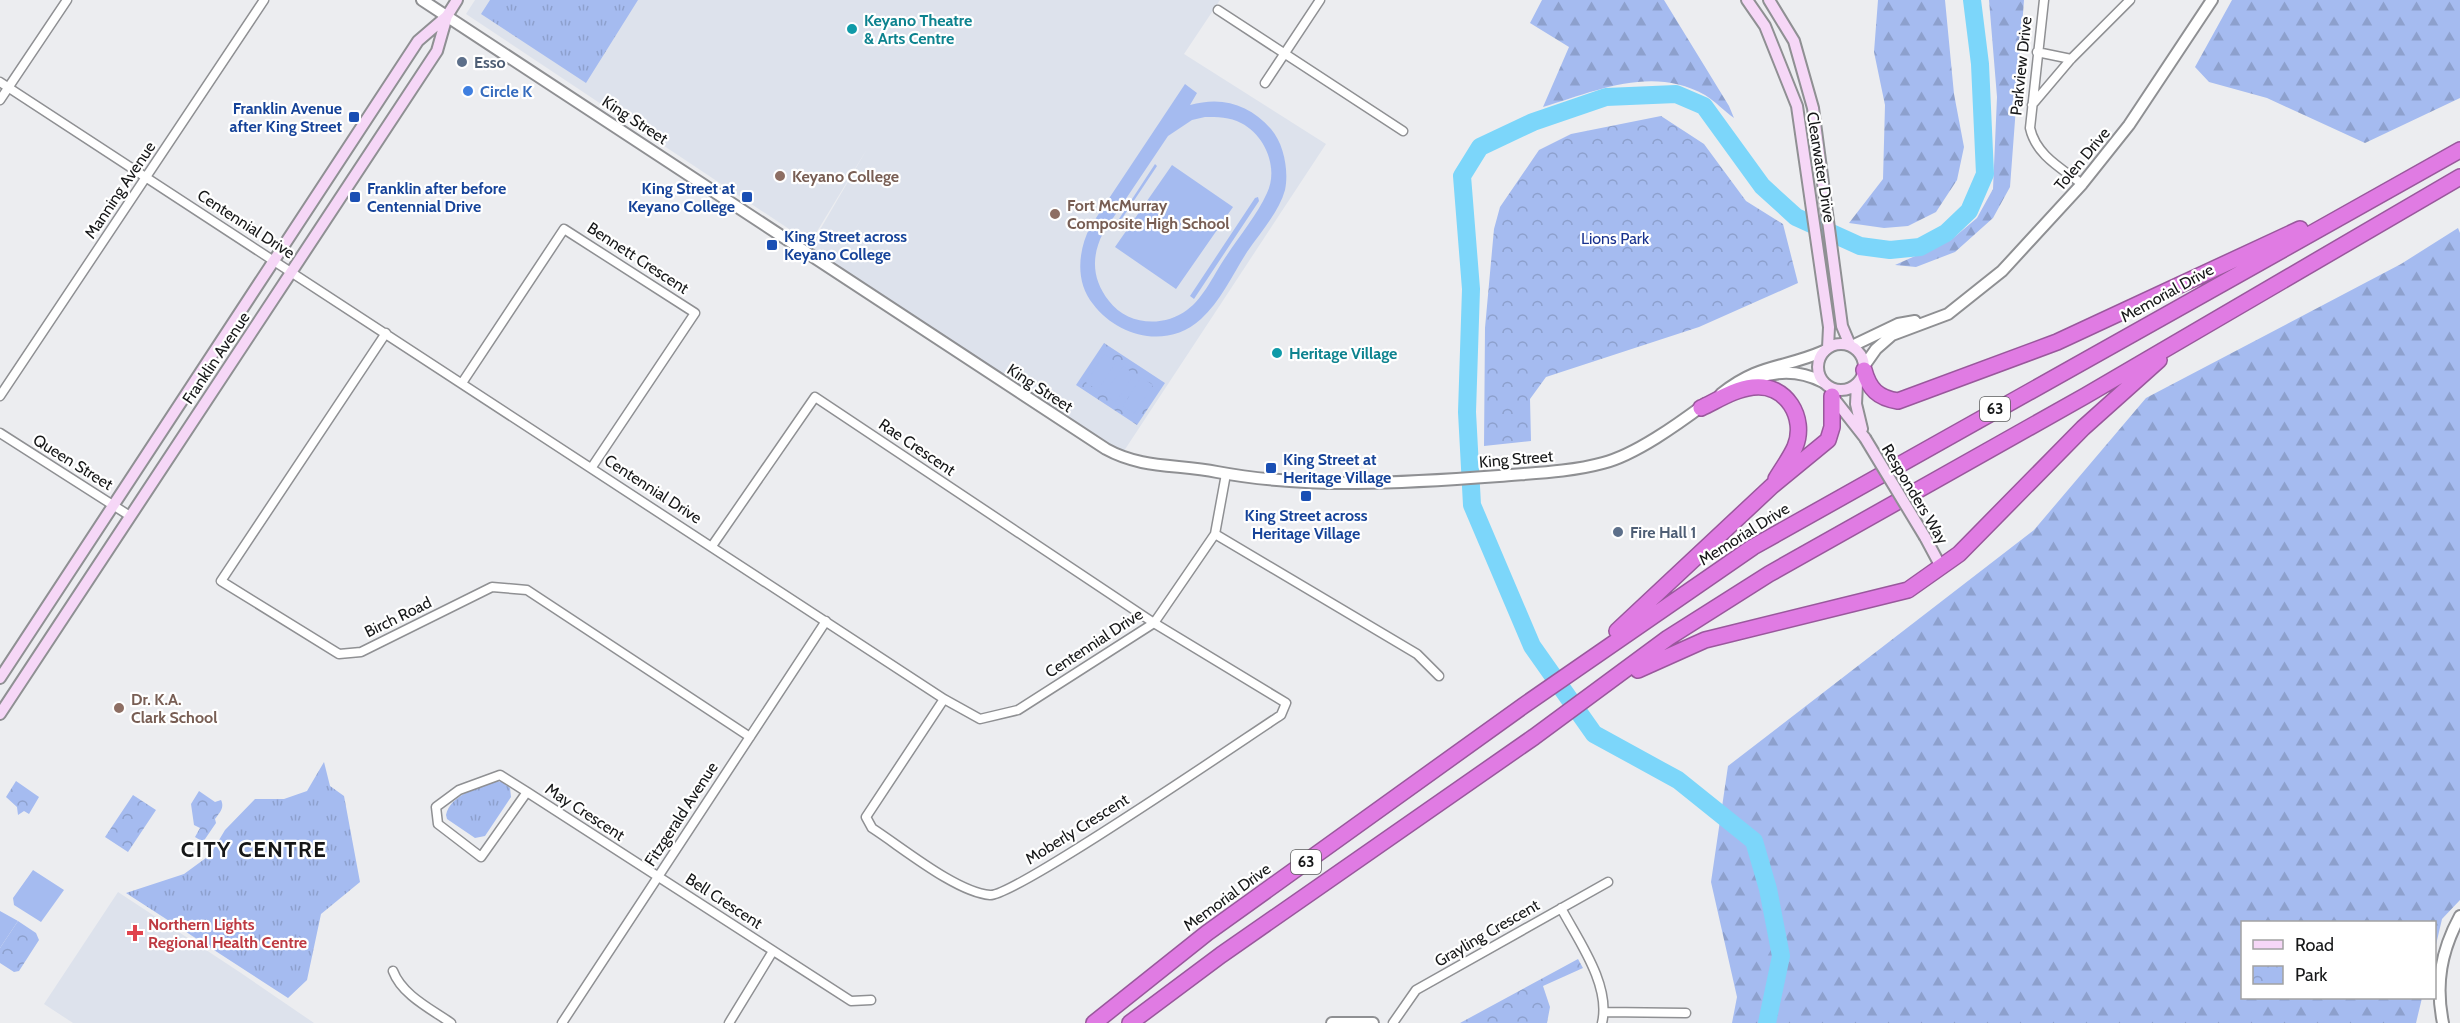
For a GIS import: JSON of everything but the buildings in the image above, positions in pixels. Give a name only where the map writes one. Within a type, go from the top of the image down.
[{"type":"highway","name":"Memorial Drive","points":[[1094,1023],[1207,933],[1523,706],[1753,547],[1895,465],[2460,150]]},
{"type":"highway","points":[[1862,373],[1870,386],[1886,399],[1898,401],[1947,385],[2057,342],[2417,175]]},
{"type":"highway","name":"63","points":[[1130,1023],[1229,950],[1606,686],[1668,638],[1770,574],[2186,337],[2460,177]]},
{"type":"highway","points":[[1606,686],[1705,640],[1908,590],[1940,565],[1959,554],[2083,428],[2186,337]]},
{"type":"highway","points":[[1701,408],[1752,387],[1773,388],[1789,400],[1798,419],[1796,446],[1772,486]]},
{"type":"highway","points":[[1585,663],[1772,486],[1828,440],[1832,427],[1827,387]]},
{"type":"main road","name":"Franklin Avenue","points":[[0,678],[418,40],[447,15],[457,0]]},
{"type":"main road","name":"Clearwater Drive","points":[[1747,0],[1765,26],[1782,62],[1797,106],[1829,327],[1826,350]]},
{"type":"main road","name":"Clearwater Drive","points":[[1769,0],[1789,32],[1801,60],[1814,108],[1842,326],[1851,346]]},
{"type":"main road","name":"Franklin Avenue","points":[[0,714],[437,51],[447,15]]},
{"type":"main road","points":[[1834,345],[1851,346],[1861,357],[1862,373],[1841,391],[1827,387],[1818,367],[1826,350],[1834,345]]},
{"type":"main road","name":"Responders Way","points":[[1862,373],[1856,404],[1865,438]]},
{"type":"main road","name":"Responders Way","points":[[1827,387],[1865,438],[1940,565]]},
{"type":"street","points":[[0,100],[67,0]]},
{"type":"street","name":"Manning Avenue","points":[[0,396],[264,0]]},
{"type":"street","name":"King Street","points":[[422,0],[1106,449],[1142,464],[1313,481],[1448,479],[1496,476],[1605,463],[1626,454],[1701,408],[1736,381],[1760,369],[1799,361],[1826,350]]},
{"type":"street","points":[[1265,83],[1320,0]]},
{"type":"street","name":"Parkview Drive","points":[[2044,0],[2030,129],[2036,146],[2082,184]]},
{"type":"street","points":[[2031,105],[2071,59],[2130,0]]},
{"type":"street","name":"Tolen Drive","points":[[1862,373],[1876,349],[1892,335],[1948,314],[2002,271],[2082,184],[2129,125],[2211,0]]},
{"type":"street","points":[[1218,10],[1402,131]]},
{"type":"street","points":[[2037,52],[2071,59]]},
{"type":"street","name":"Centennial Drive","points":[[0,82],[944,699],[980,719],[1018,711],[1154,623],[1215,534],[1226,474]]},
{"type":"street","name":"Bennett Crescent","points":[[462,383],[564,229],[695,313],[592,467]]},
{"type":"street","name":"Tolen Drive","points":[[1851,346],[1898,324],[1948,314]]},
{"type":"street","name":"Birch Road","points":[[386,333],[221,581],[339,654],[361,652],[492,588],[528,591],[750,738]]},
{"type":"street","name":"King Street","points":[[1722,392],[1766,375],[1778,373],[1803,374],[1827,387]]},
{"type":"street","name":"Rae Crescent","points":[[712,546],[815,397],[1154,623]]},
{"type":"street","name":"Queen Street","points":[[0,434],[130,516]]},
{"type":"street","points":[[1215,534],[1417,654],[1439,675]]},
{"type":"street","name":"Fitzgerald Avenue","points":[[562,1023],[826,621]]},
{"type":"street","name":"Moberly Crescent","points":[[944,699],[866,817],[872,828],[970,892],[994,895],[1059,860],[1281,715],[1287,703],[1154,623]]},
{"type":"street","name":"May Crescent","points":[[527,792],[481,857],[438,824],[436,807],[459,790],[500,776],[527,792],[658,876]]},
{"type":"street","name":"Bell Crescent","points":[[658,876],[851,1001],[871,1000]]},
{"type":"street","points":[[1561,908],[1608,882]]},
{"type":"street","name":"Grayling Crescent","points":[[1393,1023],[1416,990],[1561,908],[1596,976],[1605,1012],[1602,1023]]},
{"type":"street","points":[[2443,1023],[2439,994],[2440,969],[2445,947],[2460,916]]},
{"type":"street","points":[[729,1023],[773,951]]},
{"type":"street","points":[[393,971],[396,978],[414,998],[452,1023]]},
{"type":"street","points":[[1605,1012],[1686,1013]]},
{"type":"street","points":[[1332,1023],[1373,1023]]},
{"type":"shaded area","name":"Fort McMurray Composite High School","points":[[475,0],[1220,0],[1184,54],[1326,144],[1120,457],[807,252],[867,149],[810,243],[466,14]]},
{"type":"shaded area","name":"Northern Lights Regional Health Centre","points":[[118,892],[314,1023],[73,1023],[44,1004]]},
{"type":"green space","points":[[490,0],[638,0],[586,83],[481,14]]},
{"type":"green space","points":[[1542,0],[1664,0],[1729,106],[1734,118],[1705,95],[1685,86],[1665,82],[1644,81],[1604,88],[1543,107],[1569,47],[1530,23]]},
{"type":"green space","points":[[1878,0],[1945,0],[1954,94],[1964,147],[1957,180],[1936,212],[1908,226],[1884,228],[1849,223],[1883,179],[1885,105],[1874,52]]},
{"type":"green space","points":[[1989,0],[2024,0],[2010,187],[1993,218],[1955,252],[1916,267],[1895,265],[1951,240],[1977,218],[1993,189],[1997,97]]},
{"type":"green space","points":[[2232,0],[2460,0],[2460,98],[2365,143],[2267,98],[2209,82],[2195,67]]},
{"type":"green space","points":[[1185,84],[1197,93],[1190,105],[1213,101],[1244,108],[1263,120],[1279,142],[1286,175],[1282,198],[1269,222],[1214,304],[1201,319],[1188,329],[1158,337],[1144,336],[1116,325],[1103,315],[1087,295],[1081,276],[1081,256],[1090,227]],"holes":[[[1205,117],[1237,121],[1257,135],[1268,153],[1270,163],[1271,173],[1267,193],[1204,292],[1193,305],[1167,320],[1135,319],[1117,309],[1103,293],[1095,268],[1099,242],[1168,136],[1192,120]]]},
{"type":"green space","name":"Lions Park","points":[[1661,116],[1704,144],[1746,201],[1783,224],[1798,283],[1699,327],[1546,377],[1530,399],[1531,441],[1484,446],[1485,328],[1494,229],[1500,207],[1539,150],[1571,134]]},
{"type":"green space","points":[[1155,164],[1157,166],[1121,220],[1119,219]]},
{"type":"green space","points":[[1172,165],[1233,207],[1176,289],[1115,247]]},
{"type":"green space","points":[[1258,197],[1259,201],[1194,299],[1190,296],[1255,198]]},
{"type":"green space","points":[[2458,228],[2460,233],[2460,900],[2442,919],[2436,945],[2436,921],[2241,921],[2241,999],[2422,999],[2416,1023],[1732,1023],[1737,997],[1711,882],[1728,766],[2034,530],[2146,398],[2401,264]]},
{"type":"green space","points":[[1104,343],[1165,383],[1137,425],[1076,385]]},
{"type":"green space","points":[[1104,354],[1116,362],[1098,390],[1086,383]]},
{"type":"green space","points":[[1123,366],[1134,374],[1116,402],[1104,395]]},
{"type":"green space","points":[[1141,377],[1153,385],[1134,414],[1123,406]]},
{"type":"green space","points":[[324,762],[330,786],[344,796],[360,882],[321,914],[307,980],[288,998],[126,893],[184,874],[210,855],[225,830],[255,799],[284,799],[307,791]]},
{"type":"green space","points":[[16,781],[39,797],[29,814],[24,811],[18,815],[17,807],[6,797]]},
{"type":"green space","points":[[496,781],[510,788],[511,797],[485,836],[475,838],[447,819],[449,808],[459,797]]},
{"type":"green space","points":[[199,791],[215,802],[221,800],[222,806],[215,819],[216,823],[203,842],[195,837],[200,828],[194,825],[191,804]]},
{"type":"green space","points":[[133,795],[156,810],[128,852],[105,837]]},
{"type":"green space","points":[[33,870],[64,890],[41,922],[14,905],[13,898]]},
{"type":"green space","points":[[0,911],[18,921],[0,948]]},
{"type":"green space","points":[[18,921],[36,933],[39,940],[19,971],[14,972],[0,963],[0,948]]},
{"type":"green space","points":[[1578,959],[1583,968],[1543,986],[1550,1007],[1547,1023],[1460,1023]]},
{"type":"waterway","points":[[1767,1023],[1781,956],[1768,889],[1754,841],[1678,780],[1594,734],[1532,646],[1472,505],[1467,412],[1471,289],[1462,176],[1480,147],[1533,122],[1606,97],[1676,94],[1704,106],[1762,186],[1796,217],[1860,246],[1890,250],[1920,247],[1946,233],[1969,211],[1985,174],[1980,64],[1972,0]]},
{"type":"place","name":"Keyano Theatre & Arts Centre","points":[[852,29]]},
{"type":"place","name":"Esso","points":[[462,62]]},
{"type":"place","name":"Circle K","points":[[468,91]]},
{"type":"place","name":"Franklin Avenue after King Street","points":[[354,117]]},
{"type":"place","name":"Keyano College","points":[[780,176]]},
{"type":"place","name":"Franklin after before Centennial Drive","points":[[355,197]]},
{"type":"place","name":"King Street at Keyano College","points":[[747,197]]},
{"type":"place","name":"Fort McMurray Composite High School","points":[[1055,214]]},
{"type":"place","name":"King Street across Keyano College","points":[[772,245]]},
{"type":"place","name":"Heritage Village","points":[[1277,353]]},
{"type":"place","name":"King Street at Heritage Village","points":[[1271,468]]},
{"type":"place","name":"King Street across Heritage Village","points":[[1306,496]]},
{"type":"place","name":"Fire Hall 1","points":[[1618,532]]},
{"type":"place","name":"Dr. K.A. Clark School","points":[[119,708]]},
{"type":"place","name":"Northern Lights Regional Health Centre","points":[[135,933]]},
{"type":"district","name":"CITY CENTRE","points":[[254,849]]}]
